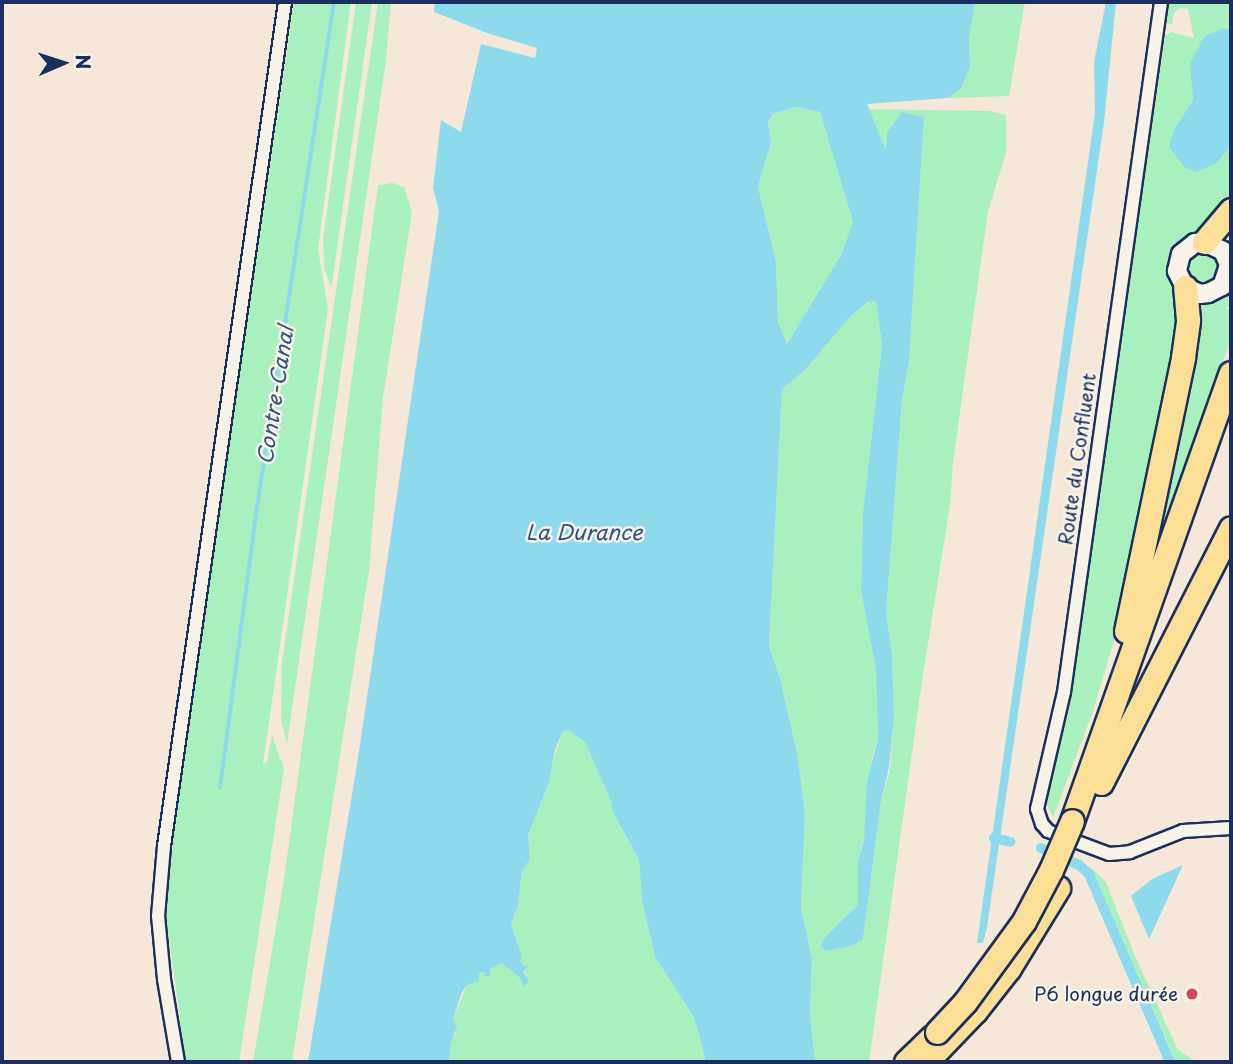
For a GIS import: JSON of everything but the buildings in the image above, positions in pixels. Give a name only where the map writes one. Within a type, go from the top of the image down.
[{"type":"highway","points":[[1204,242],[1231,210]]},
{"type":"highway","points":[[1111,709],[1117,663],[1136,590],[1183,357],[1188,320],[1185,287]]},
{"type":"highway","points":[[926,1062],[975,1012],[1009,968],[1059,888],[1111,709],[1231,373]]},
{"type":"highway","points":[[1101,783],[1231,419]]},
{"type":"highway","points":[[906,1062],[964,1002],[1024,921],[1101,783],[1231,528]]},
{"type":"street","points":[[178,1062],[164,979],[159,916],[164,846],[285,2]]},
{"type":"street","name":"Route du Confluent","points":[[1161,2],[1064,692],[1037,802],[1038,816],[1048,831],[1109,854],[1130,852],[1183,831],[1231,828]]},
{"type":"street","points":[[1204,242],[1223,251],[1230,267],[1227,287],[1200,294],[1185,287],[1178,271],[1181,254],[1195,243],[1204,242]]},
{"type":"green space","points":[[294,2],[351,2],[318,249],[328,309],[263,764],[267,763],[272,735],[284,769],[239,1062],[186,1062],[166,915],[177,802]]},
{"type":"green space","points":[[356,2],[372,2],[330,284],[324,268],[323,239]]},
{"type":"green space","points":[[378,2],[391,2],[386,60],[287,743],[281,720],[282,662]]},
{"type":"green space","points":[[975,2],[1025,2],[1009,96],[948,98],[961,89],[970,66],[969,39]]},
{"type":"green space","points":[[1168,2],[1231,2],[1231,29],[1224,28],[1192,83],[1193,100],[1174,130],[1218,162],[1231,145],[1231,194],[1221,210],[1199,231],[1174,244],[1169,261],[1169,277],[1181,301],[1181,317],[1121,617],[1093,711],[1053,818],[1043,796],[1078,635],[1165,36],[1171,32],[1194,38],[1188,9],[1180,8],[1174,13],[1172,25],[1167,23]]},
{"type":"green space","points":[[797,107],[820,112],[853,222],[841,255],[787,344],[778,322],[776,261],[758,187],[771,142],[768,123],[774,113]]},
{"type":"green space","points":[[867,109],[989,111],[1006,115],[1006,153],[988,211],[953,462],[950,505],[922,681],[869,1062],[815,1062],[810,1015],[812,959],[801,908],[805,812],[797,753],[780,678],[769,646],[782,389],[805,370],[848,319],[869,302],[876,301],[882,345],[863,512],[861,591],[876,670],[878,739],[872,758],[864,841],[858,861],[858,905],[825,937],[826,950],[863,939],[881,801],[890,769],[894,719],[892,653],[886,614],[902,400],[909,363],[924,117],[887,133],[886,152]]},
{"type":"green space","points":[[393,183],[404,187],[412,212],[383,398],[369,570],[292,1062],[253,1062],[284,880],[378,185]]},
{"type":"green space","points":[[1203,250],[1215,255],[1220,267],[1215,279],[1203,284],[1191,279],[1186,267],[1191,255]]},
{"type":"green space","points":[[1231,294],[1231,304],[1225,309],[1231,309],[1231,338],[1146,584],[1193,300]]},
{"type":"green space","points":[[568,730],[585,742],[611,801],[612,810],[639,860],[642,901],[655,957],[694,1017],[706,1062],[449,1062],[451,1041],[456,1033],[453,1019],[467,985],[478,973],[502,963],[525,982],[528,978],[519,962],[522,955],[511,925],[518,905],[522,871],[530,859],[528,835],[535,811],[542,799],[562,732]]},
{"type":"green space","points":[[1092,868],[1106,882],[1135,956],[1178,1050],[1197,1062],[1176,1062]]},
{"type":"water","name":"La Durance","points":[[435,2],[975,2],[969,39],[970,66],[961,89],[948,98],[867,104],[886,151],[887,133],[902,112],[924,117],[909,363],[902,400],[886,614],[892,653],[894,719],[889,767],[881,801],[863,939],[854,945],[826,951],[821,946],[825,937],[858,905],[858,861],[864,841],[867,781],[878,739],[876,670],[861,591],[863,512],[882,345],[876,301],[868,302],[848,319],[805,370],[782,389],[769,646],[780,678],[797,753],[805,812],[801,908],[812,959],[810,1015],[815,1062],[706,1062],[694,1017],[655,957],[642,901],[639,860],[612,810],[611,801],[585,742],[568,730],[562,732],[555,750],[549,782],[528,835],[530,859],[522,871],[518,905],[511,925],[522,955],[520,962],[524,966],[529,965],[523,972],[528,978],[527,984],[524,986],[520,978],[502,963],[490,969],[490,976],[485,976],[484,972],[478,973],[479,981],[467,985],[462,992],[453,1019],[457,1027],[451,1042],[449,1062],[308,1062],[358,758],[439,211],[433,188],[441,120],[461,132],[481,44],[535,58],[537,48],[487,33],[434,12]],"holes":[[[797,107],[820,112],[853,222],[841,255],[787,344],[778,322],[776,261],[758,187],[771,142],[768,122],[774,113]]]},
{"type":"water","points":[[1106,2],[1116,2],[1104,122],[987,927],[983,943],[977,943],[1095,113],[1094,62]]},
{"type":"water","points":[[1224,28],[1231,29],[1231,145],[1218,162],[1197,172],[1184,167],[1169,147],[1174,130],[1193,100],[1190,63],[1205,36]]},
{"type":"water","points":[[1183,865],[1149,939],[1131,896],[1152,879]]},
{"type":"waterway","name":"Contre-Canal","points":[[220,788],[256,514],[334,2]]},
{"type":"waterway","points":[[994,838],[1011,842]]},
{"type":"waterway","points":[[1041,848],[1079,865],[1089,874],[1170,1062]]},
{"type":"place","name":"P6 longue durée","points":[[1192,994]]}]
